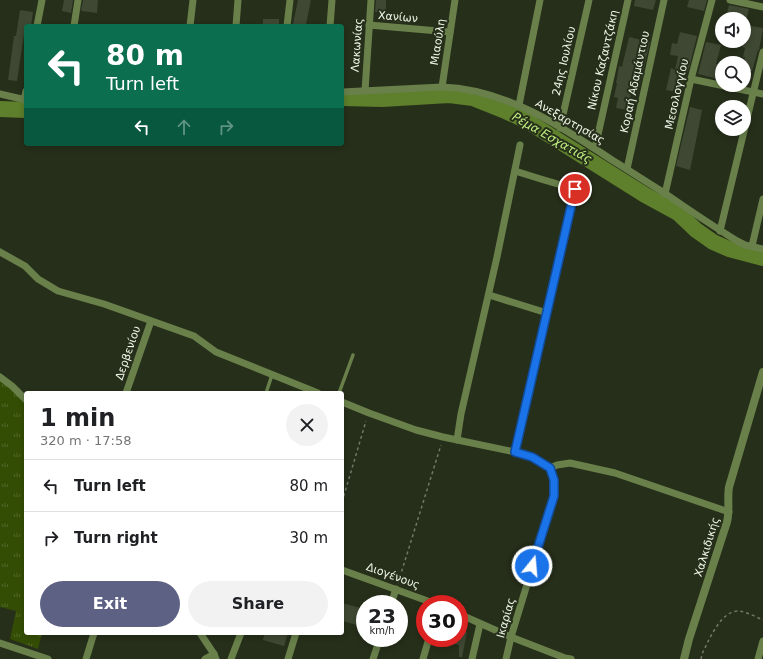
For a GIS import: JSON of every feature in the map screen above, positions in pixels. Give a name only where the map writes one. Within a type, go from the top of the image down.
[{"type":"street","points":[[37,24],[42,0]]},
{"type":"street","points":[[74,24],[78,0]]},
{"type":"street","points":[[190,24],[193,0]]},
{"type":"street","points":[[236,24],[238,0]]},
{"type":"street","points":[[287,24],[290,0]]},
{"type":"street","points":[[330,24],[332,0]]},
{"type":"street","name":"Λακωνίας","points":[[365,91],[370,0]]},
{"type":"street","name":"Μιαούλη","points":[[442,86],[455,0]]},
{"type":"street","points":[[518,106],[540,0]]},
{"type":"street","name":"24ης Ιουλίου","points":[[560,128],[589,0]]},
{"type":"street","name":"Νίκου Καζαντζάκη","points":[[595,148],[628,0]]},
{"type":"street","name":"Κοραή Αδαμάντιου","points":[[627,169],[664,0]]},
{"type":"street","name":"Μεσολογγίου","points":[[665,194],[691,79],[712,0]]},
{"type":"street","points":[[730,0],[763,7]]},
{"type":"street","name":"Χανίων","points":[[369,25],[450,32]]},
{"type":"street","points":[[720,231],[763,52]]},
{"type":"street","points":[[691,79],[763,94]]},
{"type":"street","name":"Ανεξαρτησίας","points":[[344,92],[442,86],[455,87],[478,91],[530,110],[595,148],[720,231],[737,241],[763,249]]},
{"type":"street","points":[[0,94],[24,100]]},
{"type":"street","points":[[457,440],[461,414],[489,294],[520,145]]},
{"type":"street","points":[[515,171],[575,189],[515,452]]},
{"type":"street","points":[[752,246],[763,199]]},
{"type":"street","points":[[0,252],[25,266],[38,279],[58,292],[104,304],[194,336],[216,352],[313,391]]},
{"type":"street","points":[[489,294],[547,313]]},
{"type":"street","name":"Δερβενίου","points":[[127,391],[151,321]]},
{"type":"street","name":"Χαλκιδικής","points":[[684,659],[689,639],[726,526],[729,512],[729,486],[763,372]]},
{"type":"street","points":[[0,377],[24,398]]},
{"type":"street","points":[[344,403],[416,430],[532,457],[550,468],[557,464],[570,463],[615,472],[729,512]]},
{"type":"street","name":"Ικαρίας","points":[[506,659],[511,637],[554,496],[554,480],[550,468]]},
{"type":"street","name":"Διογένους","points":[[344,572],[416,596]]},
{"type":"street","points":[[394,595],[396,589]]},
{"type":"street","points":[[468,618],[511,637],[567,658]]},
{"type":"street","points":[[472,659],[480,624]]},
{"type":"street","points":[[86,659],[93,635]]},
{"type":"street","points":[[201,635],[215,656],[205,659]]},
{"type":"street","points":[[231,659],[240,635]]},
{"type":"street","points":[[293,659],[289,659],[295,635]]},
{"type":"street","points":[[758,659],[763,641]]},
{"type":"street","points":[[0,643],[48,659]]},
{"type":"street","points":[[373,659],[377,647]]},
{"type":"street","points":[[423,659],[426,647]]},
{"type":"lane","points":[[340,391],[353,355]]},
{"type":"lane","points":[[267,391],[272,375]]},
{"type":"path","points":[[344,495],[369,413]]},
{"type":"path","points":[[396,589],[443,437]]},
{"type":"path","points":[[701,659],[702,654],[718,623],[732,612],[743,612],[763,620]]},
{"type":"green space","points":[[0,373],[18,387],[24,394],[24,635],[42,635],[38,649],[10,639],[16,611],[0,607]]},
{"type":"building","points":[[64,0],[73,0],[71,13],[62,11]]},
{"type":"building","points":[[83,0],[98,0],[97,13],[81,11]]},
{"type":"building","points":[[298,0],[311,0],[306,24],[293,24]]},
{"type":"building","points":[[376,0],[386,0],[386,12],[375,12]]},
{"type":"building","points":[[635,0],[656,0],[653,10],[634,6]]},
{"type":"building","points":[[689,0],[707,0],[704,11],[687,7]]},
{"type":"building","points":[[729,5],[749,9],[748,12],[727,12]]},
{"type":"building","points":[[20,10],[33,12],[31,24],[24,24],[24,34],[17,81],[8,80],[14,36],[16,36]]},
{"type":"building","points":[[386,12],[405,13],[404,23],[386,21]]},
{"type":"building","points":[[263,19],[279,19],[279,24],[263,24]]},
{"type":"building","points":[[751,26],[763,28],[759,50],[752,71],[751,56],[743,56],[745,48],[751,48]]},
{"type":"building","points":[[680,32],[697,36],[688,72],[685,72],[681,93],[666,90],[671,68],[675,70],[678,56],[670,55],[672,43],[677,44]]},
{"type":"building","points":[[629,37],[650,42],[639,88],[632,86],[628,110],[616,108],[618,98],[614,97],[619,66],[622,67]]},
{"type":"building","points":[[706,42],[715,44],[715,48],[720,48],[718,56],[715,56],[715,78],[698,74]]},
{"type":"building","points":[[690,107],[702,110],[690,170],[676,166]]},
{"type":"building","points":[[344,604],[356,607],[356,625],[344,622]]},
{"type":"building","points":[[264,635],[287,635],[284,646],[263,640]]},
{"type":"building","points":[[459,647],[464,647],[462,657],[459,657]]},
{"type":"waterway","name":"Ρέμα Εσχατιάς","points":[[344,98],[382,99],[449,95],[473,98],[527,121],[645,195],[678,213],[696,230],[713,242],[729,249],[763,258]]},
{"type":"waterway","name":"Ρέμα Εσχατιάς","points":[[0,109],[24,110]]},
{"type":"route","points":[[532,566],[554,496],[554,480],[550,468],[532,457],[515,452],[575,189]]}]
